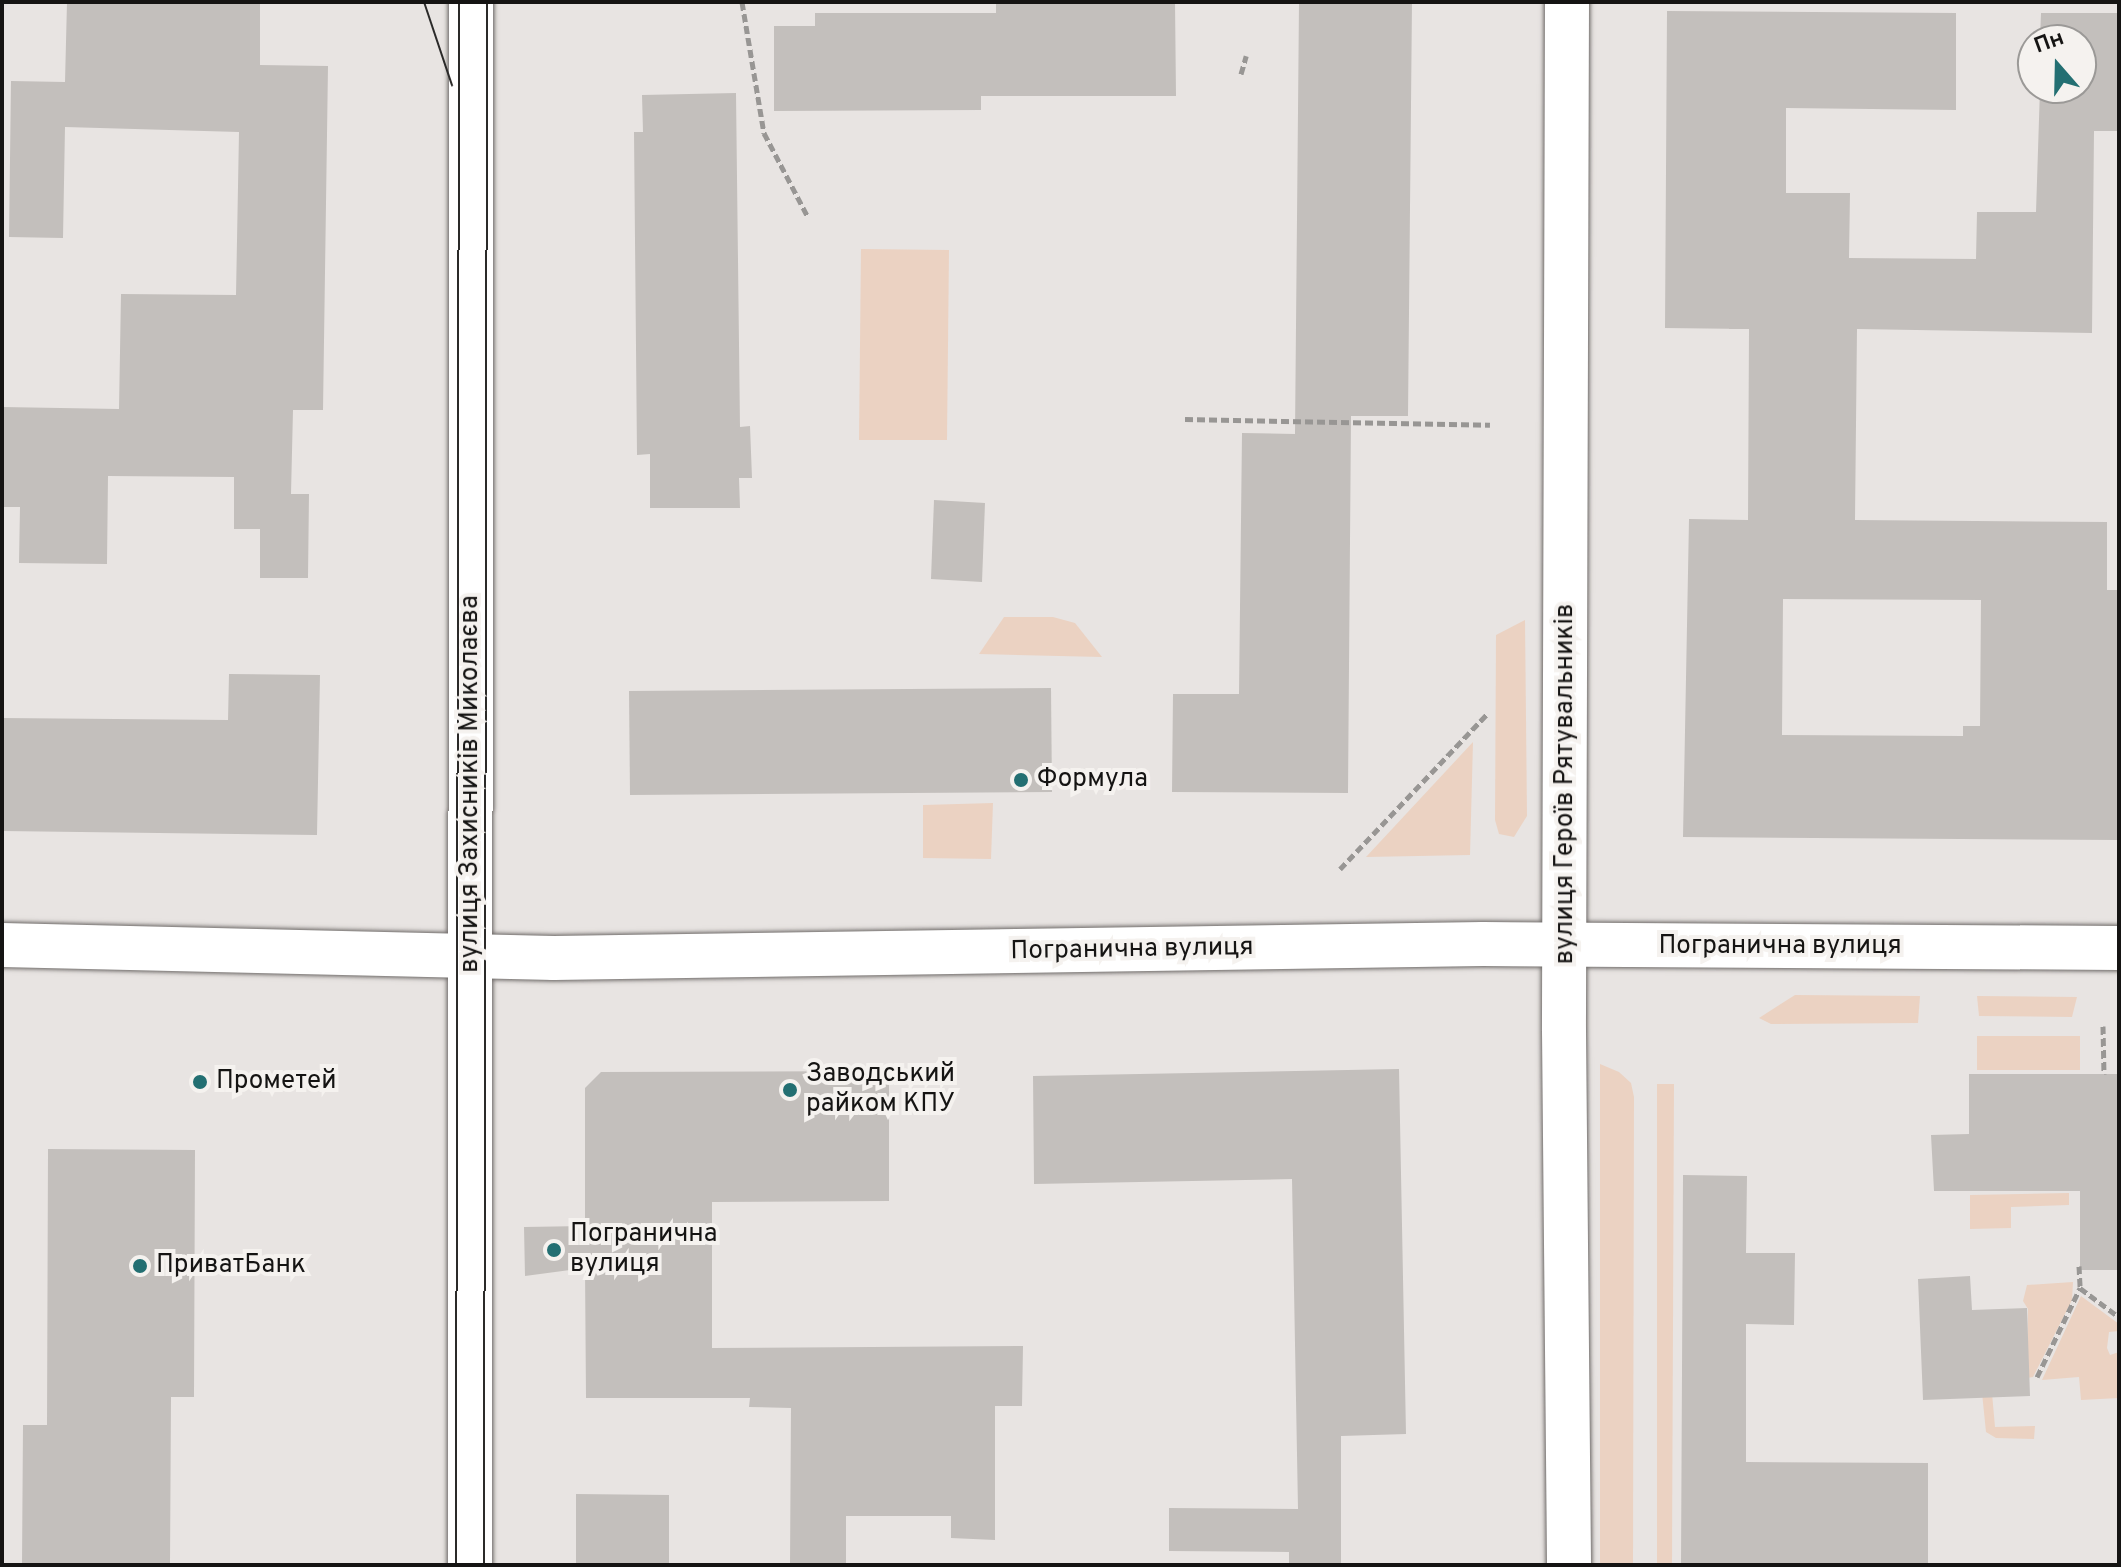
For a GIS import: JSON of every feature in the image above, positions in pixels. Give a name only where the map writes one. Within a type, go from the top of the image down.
[{"type":"street","name":"вулиця Захисників Миколаєва","points":[[470,1565],[471,2]]},
{"type":"street","name":"вулиця Героїв Рятувальників","points":[[1567,2],[1569,1565]]},
{"type":"street","name":"Погранична вулиця","points":[[2,945],[554,958],[1567,945],[2119,948]]},
{"type":"path","points":[[742,2],[764,133],[808,217]]},
{"type":"path","points":[[1241,74],[1246,56]]},
{"type":"path","points":[[1185,419],[1490,425]]},
{"type":"path","points":[[1340,869],[1487,714]]},
{"type":"path","points":[[2103,1026],[2104,1074]]},
{"type":"path","points":[[2037,1377],[2080,1288],[2079,1266]]},
{"type":"path","points":[[2080,1288],[2119,1317]]},
{"type":"shaded area","points":[[861,249],[949,250],[947,440],[859,440]]},
{"type":"shaded area","points":[[1004,617],[1053,617],[1075,623],[1102,657],[979,654]]},
{"type":"shaded area","points":[[1525,620],[1527,816],[1514,837],[1499,834],[1495,820],[1496,635]]},
{"type":"shaded area","points":[[1473,742],[1470,855],[1366,857]]},
{"type":"shaded area","points":[[993,803],[991,859],[923,858],[923,805]]},
{"type":"shaded area","points":[[1795,995],[1920,996],[1918,1023],[1771,1024],[1759,1018]]},
{"type":"shaded area","points":[[1977,996],[2077,997],[2072,1017],[1979,1016]]},
{"type":"shaded area","points":[[1977,1036],[2080,1036],[2080,1070],[1977,1070]]},
{"type":"shaded area","points":[[1600,1064],[1619,1072],[1631,1083],[1634,1097],[1633,1565],[1600,1565]]},
{"type":"shaded area","points":[[1657,1084],[1674,1084],[1672,1565],[1657,1565]]},
{"type":"shaded area","points":[[2069,1193],[2069,1205],[2011,1207],[2011,1228],[1970,1229],[1970,1195]]},
{"type":"shaded area","points":[[2073,1282],[2072,1300],[2033,1377],[2027,1378],[2028,1309],[2023,1301],[2027,1285]]},
{"type":"shaded area","points":[[2081,1296],[2119,1324],[2119,1331],[2109,1332],[2107,1348],[2110,1355],[2119,1352],[2119,1398],[2081,1400],[2079,1377],[2042,1380]]},
{"type":"shaded area","points":[[1991,1382],[1995,1427],[2035,1426],[2034,1439],[1996,1438],[1986,1432],[1981,1383]]},
{"type":"building","points":[[67,2],[260,2],[260,65],[328,66],[323,410],[293,410],[291,494],[309,494],[308,578],[260,578],[260,529],[234,529],[234,477],[108,476],[107,564],[19,563],[20,507],[2,507],[2,407],[119,409],[121,294],[236,295],[239,132],[65,127],[63,238],[9,237],[11,81],[65,82]]},
{"type":"building","points":[[996,2],[1175,2],[1176,96],[981,96],[981,110],[774,111],[774,26],[815,26],[815,13],[996,13]]},
{"type":"building","points":[[1299,2],[1412,2],[1408,416],[1351,416],[1348,793],[1172,792],[1173,694],[1239,694],[1242,433],[1295,434]]},
{"type":"building","points":[[1667,11],[1956,13],[1956,110],[1786,108],[1786,193],[1850,193],[1849,258],[1976,259],[1977,212],[2036,212],[2039,104],[2097,104],[2097,24],[2041,24],[2041,13],[2119,13],[2119,131],[2094,131],[2092,333],[1857,329],[1855,520],[2107,522],[2107,590],[2119,590],[2119,840],[1683,837],[1689,519],[1748,520],[1749,329],[1665,328]],"holes":[[[1783,599],[1981,600],[1980,726],[1963,726],[1963,736],[1782,735]]]},
{"type":"building","points":[[736,93],[740,427],[750,426],[752,478],[739,478],[740,508],[650,508],[650,454],[637,455],[634,132],[643,132],[642,95]]},
{"type":"building","points":[[934,500],[985,503],[982,582],[931,579]]},
{"type":"building","points":[[229,674],[320,675],[317,835],[2,831],[2,718],[228,720]]},
{"type":"building","points":[[1051,688],[1052,792],[630,795],[629,691]]},
{"type":"building","points":[[1399,1069],[1406,1434],[1341,1436],[1341,1565],[1289,1565],[1289,1552],[1169,1551],[1169,1508],[1298,1509],[1292,1179],[1034,1184],[1033,1076]]},
{"type":"building","points":[[889,1071],[889,1201],[712,1202],[712,1348],[1023,1346],[1022,1406],[995,1406],[995,1540],[951,1538],[951,1516],[846,1516],[846,1565],[790,1565],[791,1408],[749,1407],[750,1398],[586,1398],[585,1268],[525,1276],[524,1227],[585,1226],[585,1088],[601,1072]]},
{"type":"building","points":[[1969,1074],[2119,1074],[2119,1270],[2080,1270],[2080,1191],[1934,1191],[1931,1135],[1969,1134]]},
{"type":"building","points":[[48,1149],[195,1150],[194,1397],[171,1397],[170,1565],[22,1565],[23,1425],[47,1425]]},
{"type":"building","points":[[1683,1175],[1747,1176],[1746,1253],[1795,1253],[1794,1325],[1746,1324],[1746,1462],[1928,1463],[1928,1565],[1681,1565]]},
{"type":"building","points":[[1970,1276],[1972,1310],[2027,1308],[2030,1396],[1923,1400],[1918,1279]]},
{"type":"building","points":[[576,1494],[669,1495],[669,1565],[576,1565]]},
{"type":"tram line","points":[[424,2],[452,85]]},
{"type":"tram line","points":[[456,1565],[459,2]]},
{"type":"tram line","points":[[484,1565],[487,2]]},
{"type":"place","name":"Формула","points":[[1021,780]]},
{"type":"place","name":"Прометей","points":[[200,1082]]},
{"type":"place","name":"Заводський райком КПУ","points":[[790,1090]]},
{"type":"place","name":"Погранична вулиця","points":[[554,1250]]},
{"type":"place","name":"ПриватБанк","points":[[140,1266]]}]
